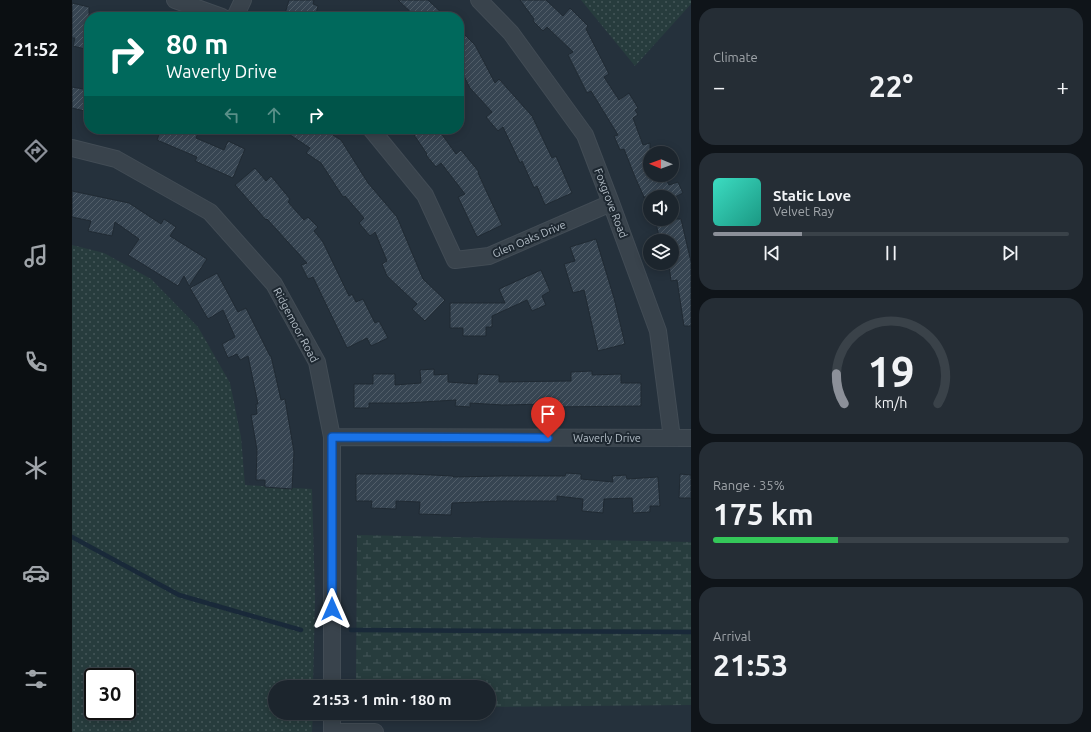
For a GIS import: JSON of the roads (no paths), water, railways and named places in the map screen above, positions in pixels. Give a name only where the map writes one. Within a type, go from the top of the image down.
[{"type":"street","points":[[175,0],[208,12]]},
{"type":"street","points":[[237,12],[243,0]]},
{"type":"street","name":"Foxgrove Road","points":[[479,0],[512,33],[585,135],[658,332],[672,438]]},
{"type":"street","name":"Glen Oaks Drive","points":[[375,134],[425,195],[455,260],[489,256],[611,203]]},
{"type":"street","name":"Ridgemoor Road","points":[[72,148],[116,159],[210,212],[274,284],[317,362],[332,437],[332,680]]},
{"type":"street","name":"Waverly Drive","points":[[332,437],[691,438]]},
{"type":"street","points":[[332,720],[332,732],[375,732]]},
{"type":"waterway","points":[[72,537],[179,595],[301,630]]},
{"type":"waterway","points":[[351,630],[691,632]]}]
